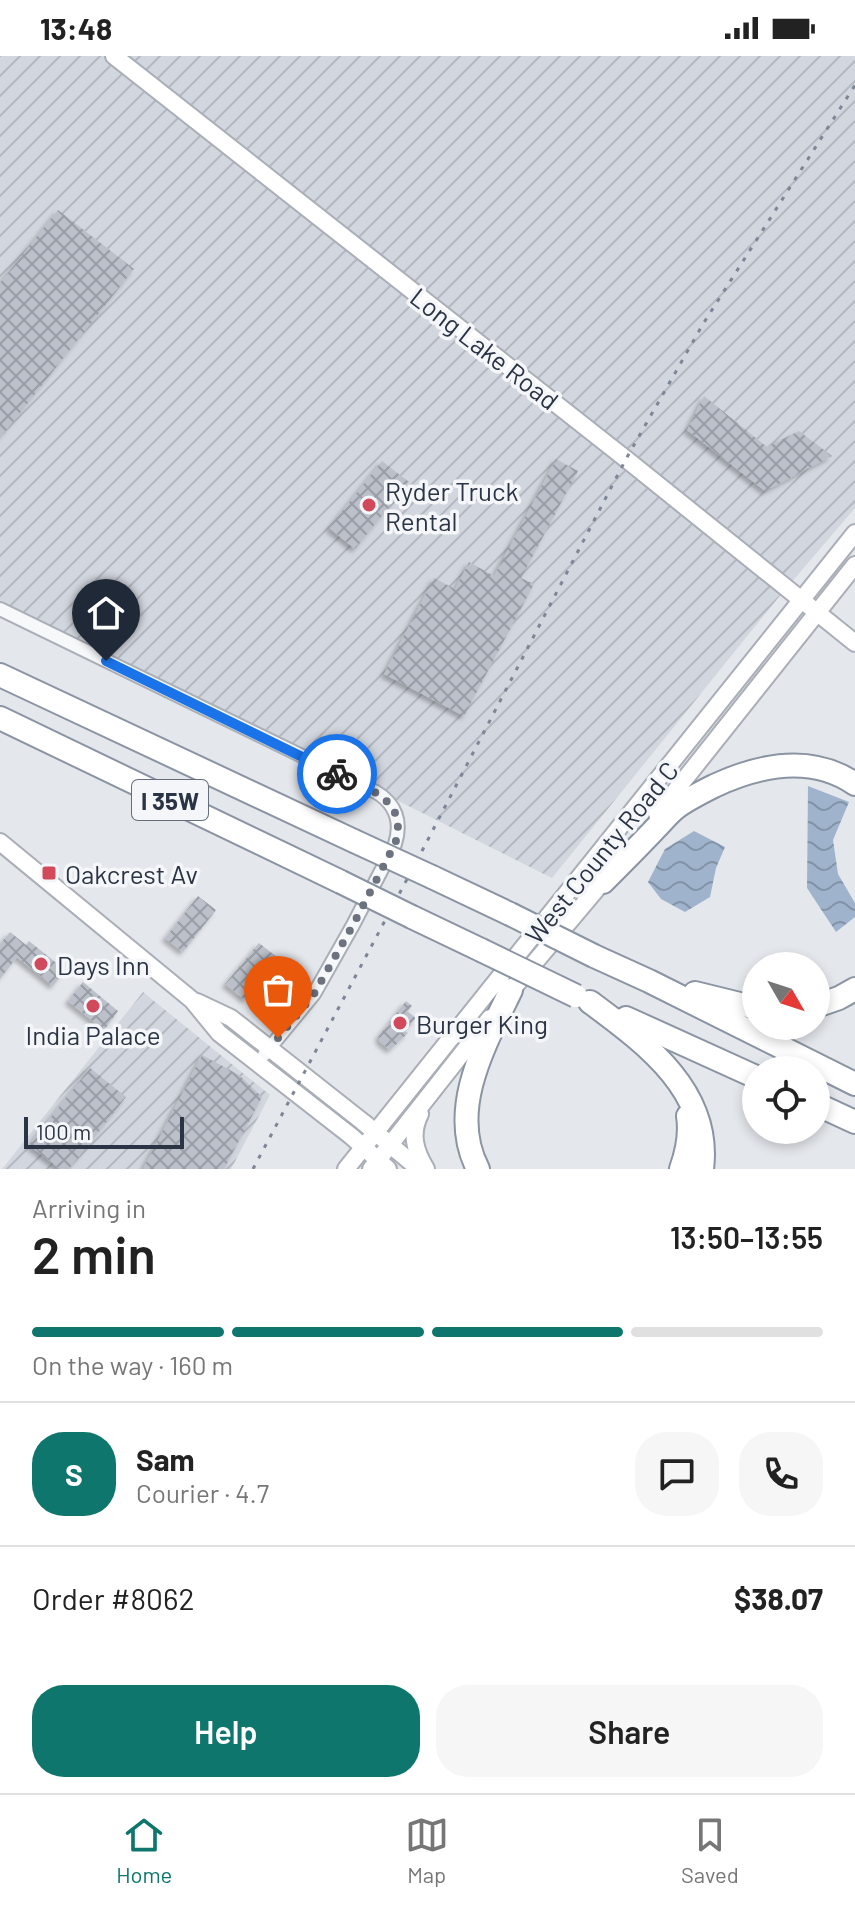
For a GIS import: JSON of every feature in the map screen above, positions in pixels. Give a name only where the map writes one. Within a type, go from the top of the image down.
[{"type":"highway","name":"I 35W","points":[[0,675],[510,914],[855,1084]]},
{"type":"highway","name":"I 35W","points":[[0,718],[583,999],[742,1071]]},
{"type":"highway","points":[[603,882],[676,807],[723,782],[780,765],[797,764],[833,772],[855,784]]},
{"type":"highway","points":[[649,981],[742,1004]]},
{"type":"highway","points":[[830,1001],[855,989]]},
{"type":"highway","points":[[478,1169],[465,1132],[471,1081],[511,990]]},
{"type":"highway","points":[[583,999],[623,1026],[662,1060],[679,1084],[699,1120],[704,1149],[702,1169]]},
{"type":"highway","points":[[679,1084],[689,1122],[687,1153],[681,1169]]},
{"type":"highway","points":[[830,1110],[855,1122]]},
{"type":"street","name":"Long Lake Road","points":[[114,56],[855,643]]},
{"type":"street","name":"West County Road C","points":[[346,1169],[855,533]]},
{"type":"street","name":"West County Road C","points":[[379,1166],[391,1145],[511,990],[603,882],[855,565]]},
{"type":"street","points":[[0,609],[376,792],[391,805],[399,824],[395,844],[314,994],[258,1064]]},
{"type":"street","points":[[2,847],[192,1000],[219,1033],[351,1136],[379,1166]]},
{"type":"street","points":[[192,1000],[231,1018],[419,1169]]},
{"type":"street","points":[[426,1169],[418,1155],[415,1133],[416,1123],[429,1097]]},
{"type":"shaded area","points":[[0,56],[855,56],[855,508],[778,598],[552,878],[0,601]]},
{"type":"shaded area","points":[[143,992],[270,1095],[231,1169],[2,1169]]},
{"type":"water","points":[[808,786],[849,802],[833,840],[838,874],[855,903],[855,917],[836,932],[807,888]]},
{"type":"water","points":[[694,831],[725,847],[716,868],[710,897],[685,912],[661,899],[648,882],[665,849]]},
{"type":"building","points":[[58,210],[134,269],[0,438],[0,283]]},
{"type":"building","points":[[704,396],[767,447],[799,431],[832,456],[765,491],[687,430]]},
{"type":"building","points":[[556,459],[578,471],[521,578],[534,584],[464,716],[384,674],[434,578],[455,589],[469,562],[494,576]]},
{"type":"building","name":"Ryder Truck Rental","points":[[382,461],[409,482],[355,549],[329,528]]},
{"type":"building","points":[[198,896],[216,910],[183,952],[165,938]]},
{"type":"building","name":"Days Inn","points":[[10,932],[26,945],[29,941],[65,970],[53,986],[17,957],[0,979],[0,944]]},
{"type":"building","points":[[259,943],[278,958],[245,1000],[225,984]]},
{"type":"building","name":"India Palace","points":[[83,982],[118,1011],[104,1030],[68,1001]]},
{"type":"building","name":"Burger King","points":[[406,1001],[412,1006],[407,1011],[416,1018],[405,1031],[408,1033],[390,1050],[378,1037]]},
{"type":"building","points":[[202,1055],[239,1075],[262,1097],[224,1169],[143,1169]]},
{"type":"building","points":[[90,1068],[126,1097],[69,1169],[60,1169],[29,1145]]},
{"type":"railway","points":[[253,1169],[626,459],[703,324],[855,85]]},
{"type":"way so far","points":[[278,1038],[314,994],[353,925],[398,834],[396,814],[384,798],[337,774]]},
{"type":"place","name":"Ryder Truck Rental","points":[[369,505]]},
{"type":"place","name":"Oakcrest Av","points":[[49,873]]},
{"type":"place","name":"Days Inn","points":[[41,964]]},
{"type":"place","name":"India Palace","points":[[93,1006]]},
{"type":"place","name":"Burger King","points":[[400,1023]]},
{"type":"route","points":[[106,661],[337,774]]}]
